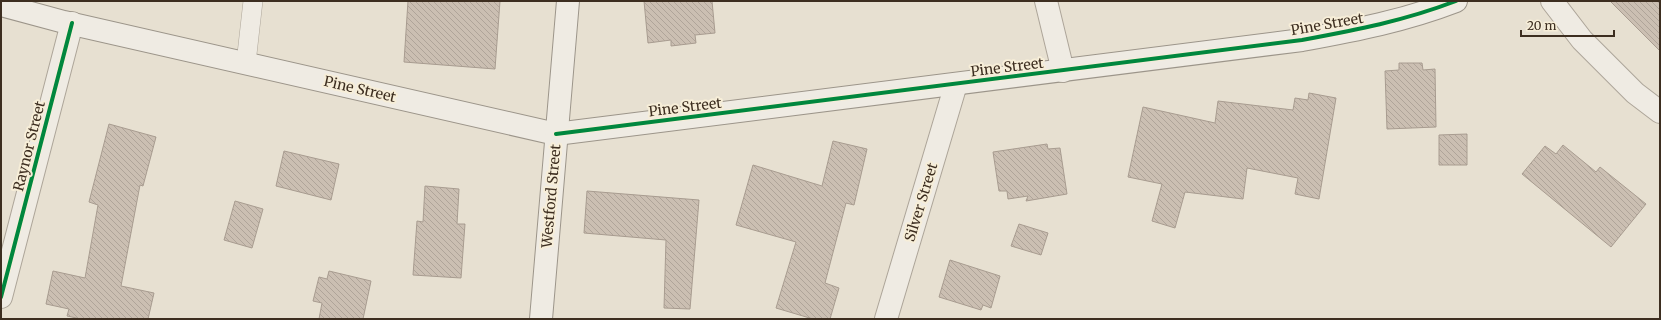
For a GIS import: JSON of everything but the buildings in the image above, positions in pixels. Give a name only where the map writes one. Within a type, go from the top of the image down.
[{"type":"street","name":"Westford Street","points":[[541,319],[568,1]]},
{"type":"street","points":[[1046,1],[1063,71]]},
{"type":"street","name":"Pine Street","points":[[1,5],[72,23],[556,134],[1302,40],[1379,25],[1427,12],[1456,1]]},
{"type":"street","points":[[1552,1],[1582,40],[1635,93],[1660,112]]},
{"type":"street","name":"Raynor Street","points":[[1,297],[72,23]]},
{"type":"street","name":"Silver Street","points":[[886,319],[956,84]]},
{"type":"lane","points":[[246,63],[253,1]]},
{"type":"cycle path","points":[[556,134],[1302,40],[1361,29],[1418,14],[1456,1]]},
{"type":"cycle path","points":[[1,297],[72,23]]}]
